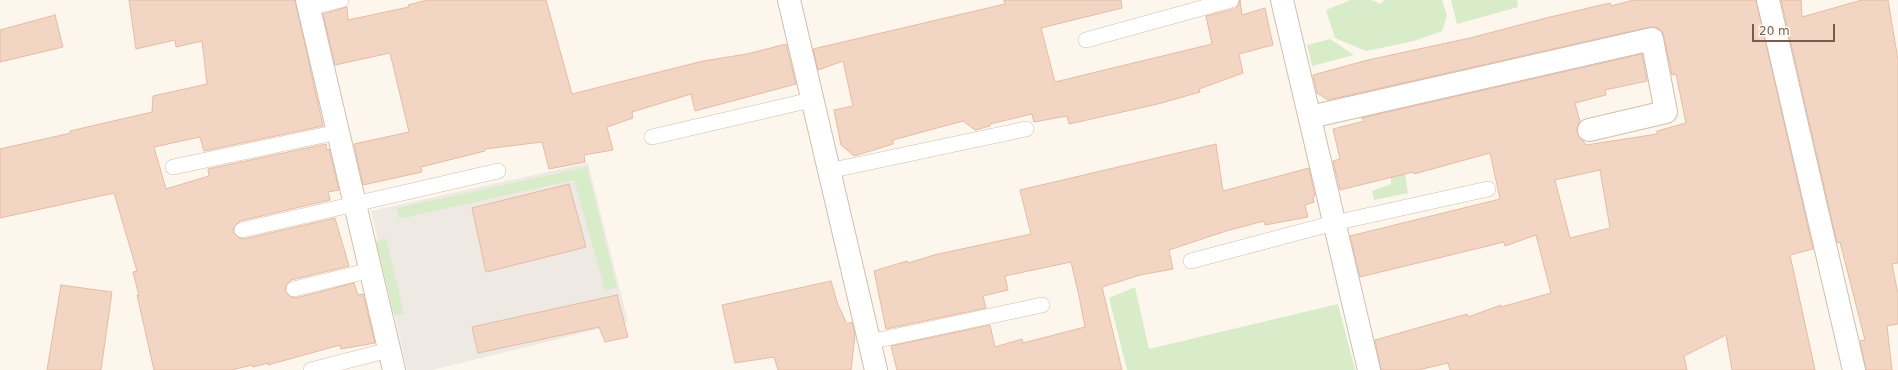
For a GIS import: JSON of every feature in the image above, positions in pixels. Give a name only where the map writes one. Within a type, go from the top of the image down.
[{"type":"street","points":[[789,0],[811,100],[876,370]]},
{"type":"street","points":[[1282,0],[1369,370]]},
{"type":"street","points":[[1768,0],[1854,370]]},
{"type":"street","points":[[307,4],[392,360]]},
{"type":"street","points":[[1310,117],[1652,39],[1666,112],[1589,130]]},
{"type":"lane","points":[[307,4],[341,0]]},
{"type":"lane","points":[[1086,40],[1231,0]]},
{"type":"lane","points":[[652,137],[811,100]]},
{"type":"lane","points":[[828,171],[1026,129]]},
{"type":"lane","points":[[174,168],[338,132]]},
{"type":"lane","points":[[242,230],[498,171]]},
{"type":"lane","points":[[1191,261],[1334,223],[1488,189]]},
{"type":"lane","points":[[294,289],[371,270]]},
{"type":"lane","points":[[869,342],[1042,305]]},
{"type":"lane","points":[[311,370],[392,360]]},
{"type":"shaded area","points":[[588,163],[628,322],[432,370],[407,370],[371,211]]},
{"type":"green space","points":[[1351,0],[1371,0],[1381,4],[1384,0],[1442,0],[1447,16],[1442,31],[1414,41],[1366,51],[1335,38],[1326,10]]},
{"type":"green space","points":[[1451,0],[1517,0],[1518,7],[1457,24]]},
{"type":"green space","points":[[1330,39],[1354,55],[1312,66],[1307,45]]},
{"type":"green space","points":[[587,167],[617,288],[605,290],[574,180],[399,219],[397,208]]},
{"type":"green space","points":[[1405,173],[1408,193],[1374,200],[1372,191],[1391,184],[1391,175]]},
{"type":"green space","points":[[386,239],[404,313],[394,315],[376,241]]},
{"type":"green space","points":[[1135,287],[1149,349],[1338,304],[1355,370],[1127,370],[1109,298]]},
{"type":"building","points":[[129,0],[295,0],[323,126],[204,151],[200,137],[154,147],[166,189],[209,176],[208,169],[326,144],[327,150],[329,149],[339,190],[328,192],[330,200],[240,221],[234,227],[233,232],[239,238],[244,239],[335,218],[349,266],[291,280],[286,286],[285,292],[291,297],[296,298],[354,283],[358,295],[363,294],[375,343],[341,349],[340,345],[268,365],[268,363],[253,367],[252,365],[231,370],[154,370],[133,272],[137,271],[114,193],[0,218],[0,149],[71,133],[70,131],[152,112],[153,96],[207,84],[202,41],[176,47],[175,40],[136,49]]},
{"type":"building","points":[[427,0],[546,0],[572,94],[703,61],[747,54],[786,44],[796,84],[695,111],[691,94],[632,112],[633,118],[607,127],[613,150],[584,155],[585,162],[549,169],[542,142],[485,149],[485,151],[421,167],[422,172],[363,185],[354,144],[409,132],[390,53],[335,65],[323,14],[347,7],[348,20],[409,7],[408,5]]},
{"type":"building","points":[[1004,0],[1121,0],[1122,8],[1041,28],[1055,82],[1212,44],[1206,16],[1234,9],[1238,6],[1240,0],[1242,15],[1265,8],[1273,45],[1239,54],[1243,73],[1199,89],[1200,92],[1158,104],[1069,124],[1067,116],[1034,122],[1032,114],[990,124],[990,126],[975,130],[963,121],[893,140],[893,144],[854,156],[841,145],[834,110],[853,106],[843,61],[818,70],[813,49],[1005,4]]},
{"type":"building","points":[[1634,0],[1756,0],[1813,249],[1790,255],[1815,370],[1732,370],[1726,335],[1684,356],[1687,370],[1450,370],[1448,363],[1418,370],[1381,370],[1375,340],[1467,314],[1468,317],[1501,305],[1501,307],[1551,293],[1536,235],[1505,246],[1504,242],[1360,277],[1350,236],[1500,199],[1490,153],[1414,174],[1413,172],[1340,190],[1333,161],[1340,159],[1333,129],[1365,121],[1361,118],[1642,54],[1647,81],[1605,90],[1606,95],[1575,103],[1580,122],[1577,127],[1577,132],[1586,145],[1657,134],[1657,131],[1686,123],[1676,74],[1672,75],[1662,31],[1656,27],[1650,27],[1328,100],[1317,93],[1313,75],[1368,60],[1470,38],[1610,3],[1611,6]],"holes":[[[1600,170],[1610,228],[1570,238],[1555,180]]]},
{"type":"building","points":[[1781,0],[1801,0],[1802,17],[1862,0],[1888,0],[1898,60],[1898,263],[1892,264],[1898,294],[1898,324],[1887,326],[1892,370],[1866,370],[1860,341],[1865,340],[1840,242],[1837,243]]},
{"type":"building","points":[[55,15],[63,47],[0,62],[0,30]]},
{"type":"building","points":[[1216,144],[1223,191],[1309,168],[1315,196],[1313,197],[1314,202],[1305,205],[1308,217],[1265,225],[1264,221],[1226,231],[1169,250],[1173,269],[1140,275],[1102,287],[1122,370],[897,370],[891,346],[990,325],[995,347],[1022,339],[1023,343],[1085,327],[1079,296],[1071,262],[1005,276],[1008,290],[983,296],[986,308],[886,329],[874,271],[907,261],[908,263],[934,255],[1031,234],[1020,190]]},
{"type":"building","points":[[569,184],[586,247],[486,272],[472,208]]},
{"type":"building","points":[[831,281],[838,305],[847,324],[852,322],[855,335],[851,370],[778,370],[774,357],[735,363],[722,305]]},
{"type":"building","points":[[61,285],[112,292],[101,370],[47,370]]},
{"type":"building","points":[[617,295],[628,337],[605,342],[599,327],[478,353],[472,327]]}]
